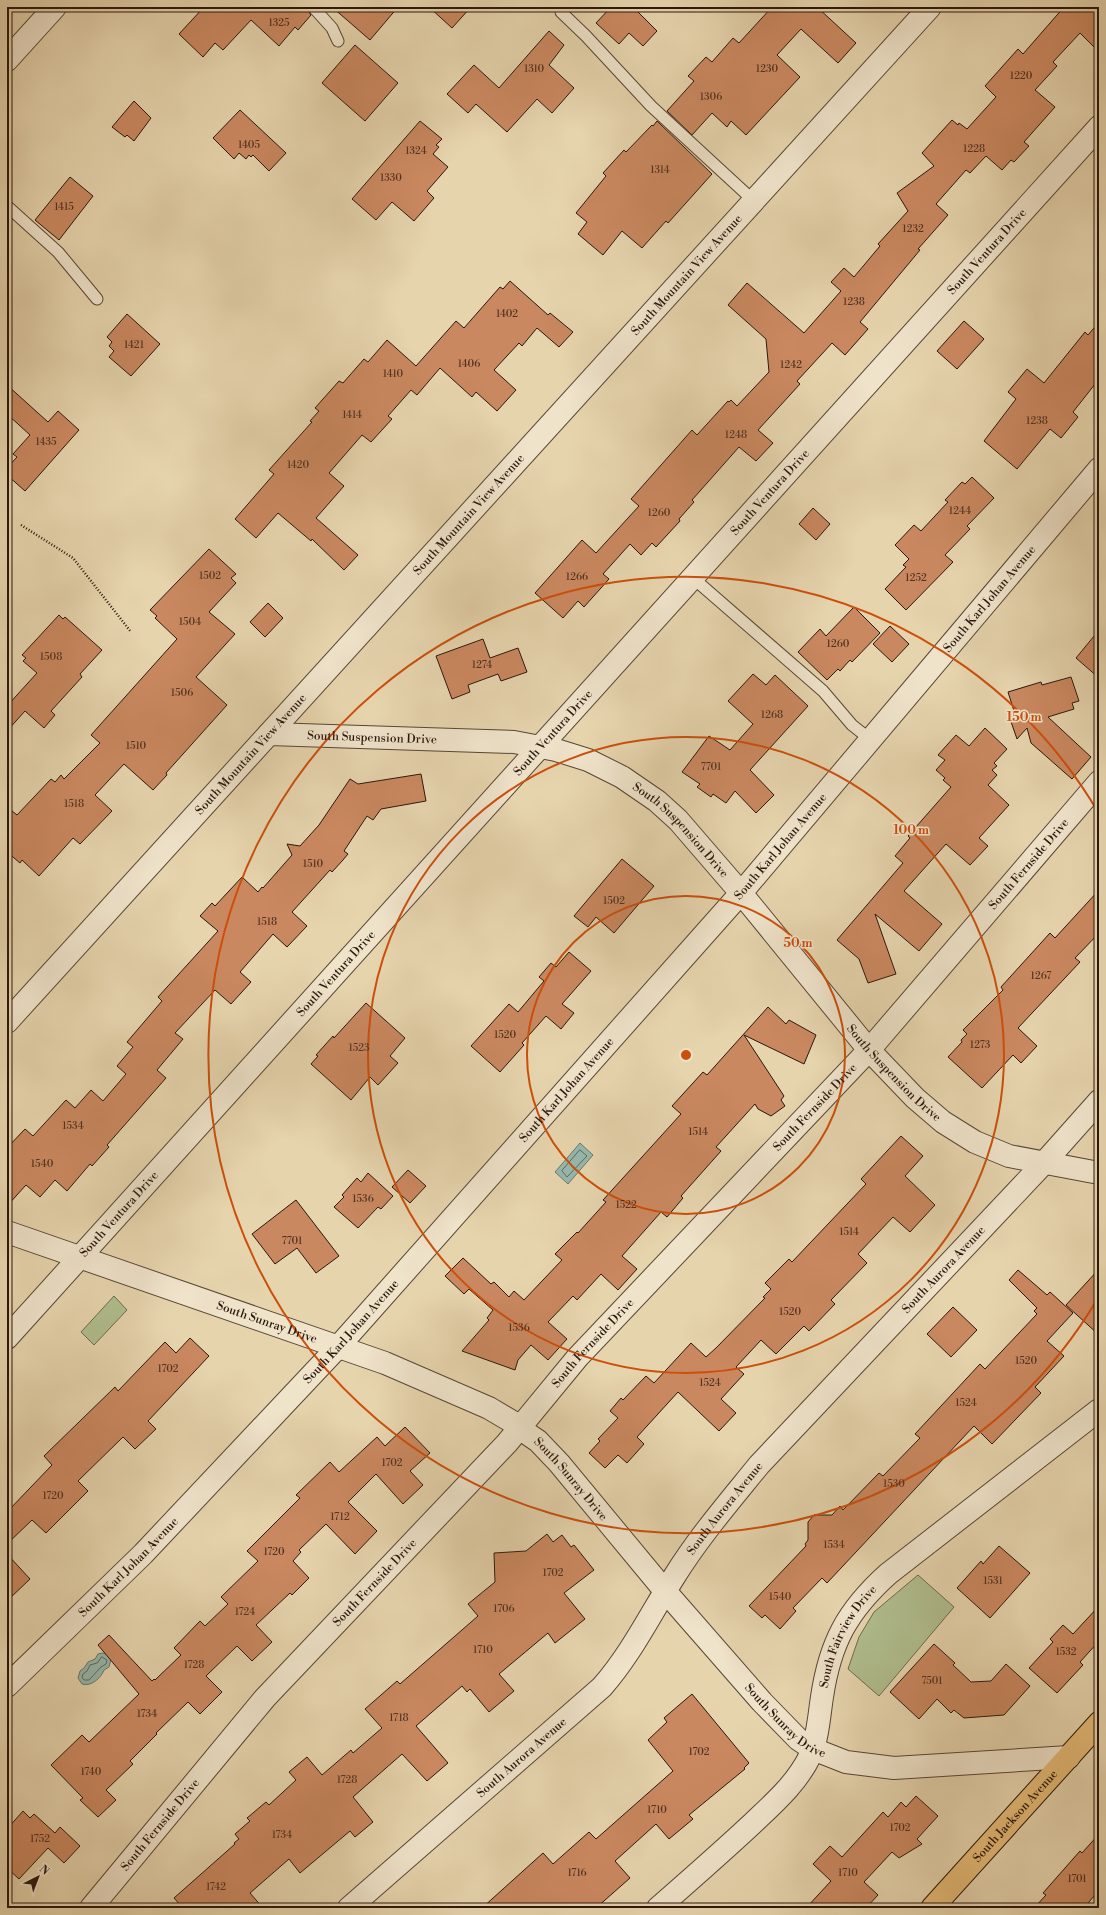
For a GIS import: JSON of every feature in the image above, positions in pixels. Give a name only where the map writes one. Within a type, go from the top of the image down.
[{"type":"main road","name":"South Jackson Avenue","points":[[932,1908],[1099,1723]]},
{"type":"street","points":[[7,60],[55,7]]},
{"type":"street","name":"South Mountain View Avenue","points":[[7,1022],[930,7]]},
{"type":"street","name":"South Ventura Drive","points":[[7,1338],[1099,127]]},
{"type":"street","name":"South Karl Johan Avenue","points":[[7,1686],[143,1554],[338,1347],[741,893],[1099,470]]},
{"type":"street","name":"South Suspension Drive","points":[[269,734],[514,742],[540,746],[588,760],[622,777],[657,801],[678,820],[741,893],[869,1050],[914,1098],[943,1122],[975,1142],[1009,1156],[1043,1164],[1099,1173]]},
{"type":"street","name":"South Fernside Drive","points":[[91,1908],[265,1698],[520,1428],[577,1358],[869,1050],[1099,782]]},
{"type":"street","name":"South Aurora Avenue","points":[[350,1908],[592,1697],[621,1663],[665,1592],[717,1516],[758,1466],[1043,1164],[1099,1101]]},
{"type":"street","name":"South Sunray Drive","points":[[7,1232],[80,1256],[385,1363],[489,1408],[516,1424],[538,1441],[559,1463],[665,1592],[762,1702],[798,1739],[813,1750],[846,1762],[894,1768],[1069,1757]]},
{"type":"street","name":"South Fairview Drive","points":[[658,1908],[779,1798],[793,1782],[813,1750],[817,1734],[826,1674],[831,1654],[845,1625],[863,1599],[888,1574],[1099,1410]]},
{"type":"lane","points":[[313,7],[332,28],[338,41]]},
{"type":"lane","points":[[561,12],[586,36],[650,106],[754,201]]},
{"type":"lane","points":[[7,206],[58,252],[96,299]]},
{"type":"lane","points":[[692,578],[823,691],[852,725],[871,740]]},
{"type":"path","points":[[21,525],[73,558],[131,632]]},
{"type":"green space","points":[[114,1296],[127,1310],[94,1345],[81,1332]]},
{"type":"green space","points":[[918,1575],[954,1607],[879,1696],[848,1669],[859,1637],[874,1612]]},
{"type":"water","points":[[580,1143],[593,1155],[568,1184],[555,1172]]},
{"type":"water","points":[[98,1654],[107,1654],[111,1659],[109,1667],[104,1670],[101,1676],[92,1683],[85,1685],[82,1684],[78,1678],[80,1671],[88,1662],[95,1659]]},
{"type":"building","points":[[204,7],[306,7],[311,15],[298,30],[295,27],[279,46],[251,20],[223,50],[215,43],[203,57],[179,34]]},
{"type":"building","points":[[332,7],[398,7],[370,40]]},
{"type":"building","points":[[429,7],[471,7],[452,28]]},
{"type":"building","points":[[611,7],[633,7],[657,31],[643,46],[629,33],[619,44],[596,23]]},
{"type":"building","points":[[772,7],[817,7],[856,43],[838,63],[801,29],[777,55],[800,77],[746,135],[731,121],[727,127],[712,113],[692,135],[667,111],[694,81],[688,76],[706,57],[712,62],[733,38],[739,43]]},
{"type":"building","points":[[1064,7],[1099,7],[1099,52],[1080,33],[1053,62],[1057,66],[1035,90],[1055,107],[1024,142],[1029,146],[1014,162],[1011,160],[1002,170],[986,156],[970,173],[966,170],[936,204],[948,215],[918,249],[920,250],[860,322],[868,329],[845,355],[832,343],[797,381],[800,384],[758,430],[773,443],[756,461],[739,447],[692,500],[694,502],[679,519],[680,521],[656,547],[652,543],[641,555],[630,544],[603,574],[609,579],[584,607],[578,601],[563,618],[535,593],[582,540],[596,553],[639,506],[631,499],[692,430],[697,435],[728,401],[729,402],[731,400],[737,406],[769,372],[766,339],[728,305],[747,283],[804,333],[841,291],[831,282],[844,268],[854,277],[880,246],[878,244],[908,211],[897,193],[934,166],[922,153],[952,120],[958,125],[959,123],[967,129],[996,97],[985,86],[1018,49],[1023,54]]},
{"type":"building","points":[[549,31],[564,45],[549,65],[574,88],[552,113],[537,99],[507,132],[476,104],[468,113],[447,94],[474,65],[499,88]]},
{"type":"building","points":[[355,45],[398,83],[365,121],[322,83]]},
{"type":"building","points":[[134,101],[151,118],[134,141],[127,135],[125,137],[112,127]]},
{"type":"building","points":[[240,110],[286,153],[269,171],[253,155],[251,157],[249,155],[246,159],[239,153],[234,159],[213,138]]},
{"type":"building","points":[[420,121],[442,139],[436,145],[439,147],[433,154],[448,167],[427,191],[434,198],[414,221],[392,202],[376,220],[352,199]]},
{"type":"building","points":[[657,121],[712,174],[668,223],[666,221],[642,248],[622,231],[603,255],[578,234],[587,222],[576,213],[606,176],[603,173],[624,150],[626,152]]},
{"type":"building","points":[[70,177],[93,196],[59,240],[35,220]]},
{"type":"building","points":[[510,281],[548,315],[550,313],[573,332],[559,347],[537,328],[522,346],[519,343],[494,370],[516,390],[497,411],[476,392],[472,397],[440,368],[417,395],[411,390],[388,416],[392,419],[371,442],[362,435],[329,473],[344,486],[316,518],[358,555],[344,570],[312,539],[311,541],[278,513],[256,538],[235,519],[274,474],[269,470],[312,422],[310,421],[319,411],[315,408],[339,381],[343,383],[364,359],[368,362],[387,340],[416,366],[456,321],[464,328],[500,287],[503,289]]},
{"type":"building","points":[[127,314],[160,344],[131,376],[109,357],[114,351],[109,346],[112,342],[107,337]]},
{"type":"building","points":[[964,321],[984,339],[957,369],[937,351]]},
{"type":"building","points":[[1099,322],[1099,379],[1073,412],[1078,417],[1061,438],[1050,429],[1017,469],[984,441],[1016,399],[1008,392],[1027,369],[1044,383],[1085,332],[1088,335]]},
{"type":"building","points":[[7,385],[48,422],[58,411],[79,430],[25,491],[7,475],[7,468],[17,457],[13,454],[30,435],[7,414]]},
{"type":"building","points":[[972,477],[994,498],[967,526],[970,529],[945,555],[953,562],[906,610],[885,589],[906,567],[903,565],[909,559],[895,545],[914,525],[921,531],[948,502],[945,500],[962,482],[965,484]]},
{"type":"building","points":[[813,508],[830,524],[816,540],[799,524]]},
{"type":"building","points":[[209,549],[236,574],[231,578],[236,583],[209,612],[235,634],[196,677],[227,705],[166,773],[167,775],[153,790],[124,764],[95,795],[112,811],[80,844],[73,838],[39,876],[22,860],[20,863],[7,852],[7,807],[17,815],[51,779],[55,782],[61,775],[64,779],[100,743],[91,735],[177,639],[155,618],[157,616],[150,610]]},
{"type":"building","points":[[268,603],[283,618],[265,637],[250,622]]},
{"type":"building","points":[[854,607],[880,633],[852,662],[850,660],[840,671],[838,669],[827,680],[798,652],[820,629],[826,636]]},
{"type":"building","points":[[59,615],[63,619],[65,617],[102,650],[80,674],[82,677],[51,711],[55,715],[44,728],[25,711],[7,731],[7,706],[37,673],[23,661],[26,658],[22,655]]},
{"type":"building","points":[[890,626],[909,644],[892,662],[873,644]]},
{"type":"building","points":[[1099,630],[1099,678],[1076,658]]},
{"type":"building","points":[[483,639],[490,658],[518,648],[527,672],[501,681],[498,674],[468,685],[470,692],[452,699],[436,656]]},
{"type":"building","points":[[753,674],[766,685],[775,675],[808,706],[750,770],[774,795],[756,813],[735,791],[726,803],[713,794],[711,797],[697,787],[700,784],[682,772],[709,736],[730,750],[753,724],[728,701]]},
{"type":"building","points":[[1071,677],[1079,701],[1072,703],[1074,709],[1048,717],[1091,757],[1072,779],[1031,743],[1027,728],[1017,739],[1009,716],[1011,716],[1010,712],[1014,711],[1008,692],[1041,682],[1042,685]]},
{"type":"building","points":[[985,728],[1007,749],[994,763],[997,766],[992,770],[997,775],[988,785],[1009,805],[979,838],[988,846],[970,865],[946,844],[904,891],[942,924],[919,951],[875,914],[896,974],[868,983],[859,959],[837,940],[903,863],[895,856],[910,838],[908,836],[951,787],[943,780],[945,778],[936,770],[945,760],[938,755],[956,735],[969,746]]},
{"type":"building","points":[[421,774],[426,801],[381,809],[373,820],[367,816],[344,851],[348,854],[332,872],[330,870],[292,912],[307,926],[287,947],[273,934],[240,972],[251,982],[231,1004],[215,990],[175,1033],[183,1039],[157,1070],[166,1078],[107,1145],[109,1147],[92,1166],[90,1164],[67,1191],[55,1180],[40,1197],[26,1185],[7,1206],[7,1148],[25,1129],[33,1136],[66,1100],[75,1108],[91,1090],[103,1101],[126,1074],[117,1066],[133,1047],[127,1042],[162,1001],[158,997],[218,931],[200,916],[212,903],[215,906],[242,877],[258,892],[262,887],[263,888],[292,855],[287,844],[300,846],[319,825],[350,779],[358,784]]},
{"type":"building","points":[[622,859],[654,886],[614,933],[596,917],[588,927],[574,916]]},
{"type":"building","points":[[1099,890],[1099,933],[1075,958],[1080,962],[1018,1028],[1037,1046],[1021,1063],[1013,1055],[982,1088],[948,1057],[962,1042],[961,1040],[967,1034],[963,1030],[1003,990],[1001,987],[1050,933],[1055,938]]},
{"type":"building","points":[[569,952],[591,971],[562,1004],[574,1013],[561,1029],[546,1016],[522,1043],[524,1045],[500,1072],[471,1046],[509,1004],[518,1012],[544,981],[539,977],[551,963],[556,967]]},
{"type":"building","points":[[366,1003],[405,1038],[390,1056],[398,1063],[378,1085],[370,1077],[351,1100],[311,1064],[318,1056],[316,1055],[333,1036],[334,1038]]},
{"type":"building","points":[[768,1007],[786,1024],[789,1020],[816,1035],[804,1064],[744,1035],[784,1096],[781,1100],[785,1106],[771,1116],[758,1109],[755,1104],[716,1147],[721,1151],[681,1196],[683,1198],[667,1217],[661,1212],[622,1256],[637,1269],[618,1290],[601,1274],[577,1300],[573,1296],[548,1322],[567,1339],[548,1360],[531,1345],[518,1360],[515,1370],[462,1351],[489,1320],[487,1318],[493,1310],[469,1289],[464,1294],[445,1276],[463,1258],[491,1284],[494,1282],[509,1297],[514,1291],[524,1300],[562,1260],[555,1254],[577,1232],[578,1233],[606,1202],[603,1200],[681,1114],[672,1106],[703,1072],[707,1075]]},
{"type":"building","points":[[901,1136],[923,1156],[905,1176],[935,1205],[910,1232],[893,1217],[858,1254],[867,1263],[831,1300],[835,1304],[809,1331],[804,1326],[776,1354],[761,1340],[736,1367],[744,1374],[721,1399],[736,1413],[719,1431],[678,1392],[637,1437],[644,1444],[627,1463],[618,1455],[605,1468],[589,1453],[600,1441],[598,1439],[618,1418],[610,1411],[621,1398],[623,1400],[646,1376],[654,1383],[691,1343],[706,1357],[716,1348],[765,1298],[763,1297],[771,1289],[765,1283],[789,1259],[792,1262],[866,1184],[861,1179]]},
{"type":"building","points":[[408,1170],[426,1186],[410,1203],[392,1187]]},
{"type":"building","points":[[368,1173],[393,1196],[381,1209],[378,1207],[358,1228],[334,1207],[344,1197],[342,1195],[357,1178],[361,1182]]},
{"type":"building","points":[[296,1200],[339,1256],[316,1273],[297,1248],[275,1264],[252,1234]]},
{"type":"building","points":[[1099,1269],[1099,1335],[1066,1305]]},
{"type":"building","points":[[1018,1270],[1047,1295],[1050,1292],[1073,1313],[1047,1341],[1064,1356],[1035,1387],[1041,1393],[992,1444],[974,1426],[827,1583],[822,1578],[793,1608],[796,1611],[780,1629],[765,1615],[762,1618],[749,1606],[806,1546],[805,1544],[808,1540],[808,1522],[814,1515],[832,1515],[840,1506],[843,1510],[879,1473],[883,1476],[920,1438],[915,1434],[980,1364],[985,1369],[1037,1314],[1034,1311],[1037,1308],[1009,1280]]},
{"type":"building","points":[[953,1307],[977,1330],[951,1357],[927,1334]]},
{"type":"building","points":[[190,1338],[209,1356],[148,1421],[156,1429],[135,1449],[123,1437],[78,1481],[88,1491],[46,1533],[32,1520],[7,1544],[7,1512],[52,1465],[44,1456],[115,1387],[118,1391],[165,1342],[176,1353]]},
{"type":"building","points":[[405,1427],[430,1453],[410,1471],[423,1485],[403,1504],[376,1474],[348,1502],[377,1531],[355,1554],[326,1524],[299,1550],[301,1552],[293,1561],[309,1578],[292,1595],[290,1593],[256,1625],[272,1642],[252,1661],[237,1646],[206,1676],[222,1692],[200,1714],[188,1702],[156,1733],[157,1734],[130,1761],[133,1764],[106,1790],[116,1800],[98,1817],[80,1800],[83,1798],[51,1765],[82,1735],[89,1742],[139,1694],[98,1645],[109,1635],[152,1681],[154,1679],[155,1680],[181,1655],[174,1648],[200,1621],[205,1626],[228,1604],[221,1597],[258,1561],[247,1551],[300,1498],[296,1495],[330,1462],[339,1472],[377,1437],[385,1446]]},
{"type":"building","points":[[547,1534],[553,1542],[562,1535],[571,1547],[574,1545],[594,1570],[564,1593],[585,1619],[555,1643],[548,1633],[499,1674],[514,1691],[489,1712],[470,1689],[467,1692],[462,1686],[416,1726],[448,1763],[427,1781],[402,1754],[353,1797],[373,1822],[355,1837],[350,1831],[300,1873],[289,1859],[250,1893],[263,1908],[183,1908],[174,1898],[235,1844],[234,1843],[239,1839],[235,1834],[250,1821],[247,1818],[266,1802],[269,1805],[296,1780],[289,1772],[307,1757],[322,1775],[351,1750],[353,1753],[382,1728],[365,1709],[397,1681],[400,1684],[478,1616],[468,1604],[495,1582],[494,1553],[526,1551]]},
{"type":"building","points":[[999,1546],[1030,1573],[990,1618],[957,1588],[981,1561],[983,1564]]},
{"type":"building","points":[[7,1554],[30,1579],[7,1601]]},
{"type":"building","points":[[1099,1606],[1099,1641],[1080,1662],[1083,1665],[1057,1693],[1029,1668],[1053,1642],[1050,1639],[1063,1625],[1073,1634]]},
{"type":"building","points":[[934,1644],[955,1663],[953,1665],[971,1682],[991,1681],[1006,1664],[1030,1686],[1004,1715],[964,1718],[954,1710],[951,1713],[937,1699],[919,1719],[890,1692]]},
{"type":"building","points":[[692,1694],[749,1763],[744,1768],[745,1769],[689,1815],[693,1819],[669,1839],[656,1824],[615,1861],[630,1878],[596,1908],[482,1908],[543,1853],[553,1864],[589,1832],[596,1839],[673,1771],[648,1740],[667,1722],[664,1718]]},
{"type":"building","points":[[916,1796],[938,1816],[917,1839],[922,1844],[899,1858],[892,1852],[864,1882],[878,1895],[866,1908],[806,1908],[831,1881],[813,1864],[830,1846],[842,1857],[883,1812],[888,1817],[901,1802],[906,1807]]},
{"type":"building","points":[[23,1811],[30,1818],[34,1814],[55,1833],[60,1827],[80,1846],[64,1863],[48,1848],[19,1879],[7,1868],[7,1829]]},
{"type":"building","points":[[1099,1834],[1099,1890],[1084,1908],[1034,1908],[1046,1895],[1043,1893],[1080,1851],[1082,1853]]}]
